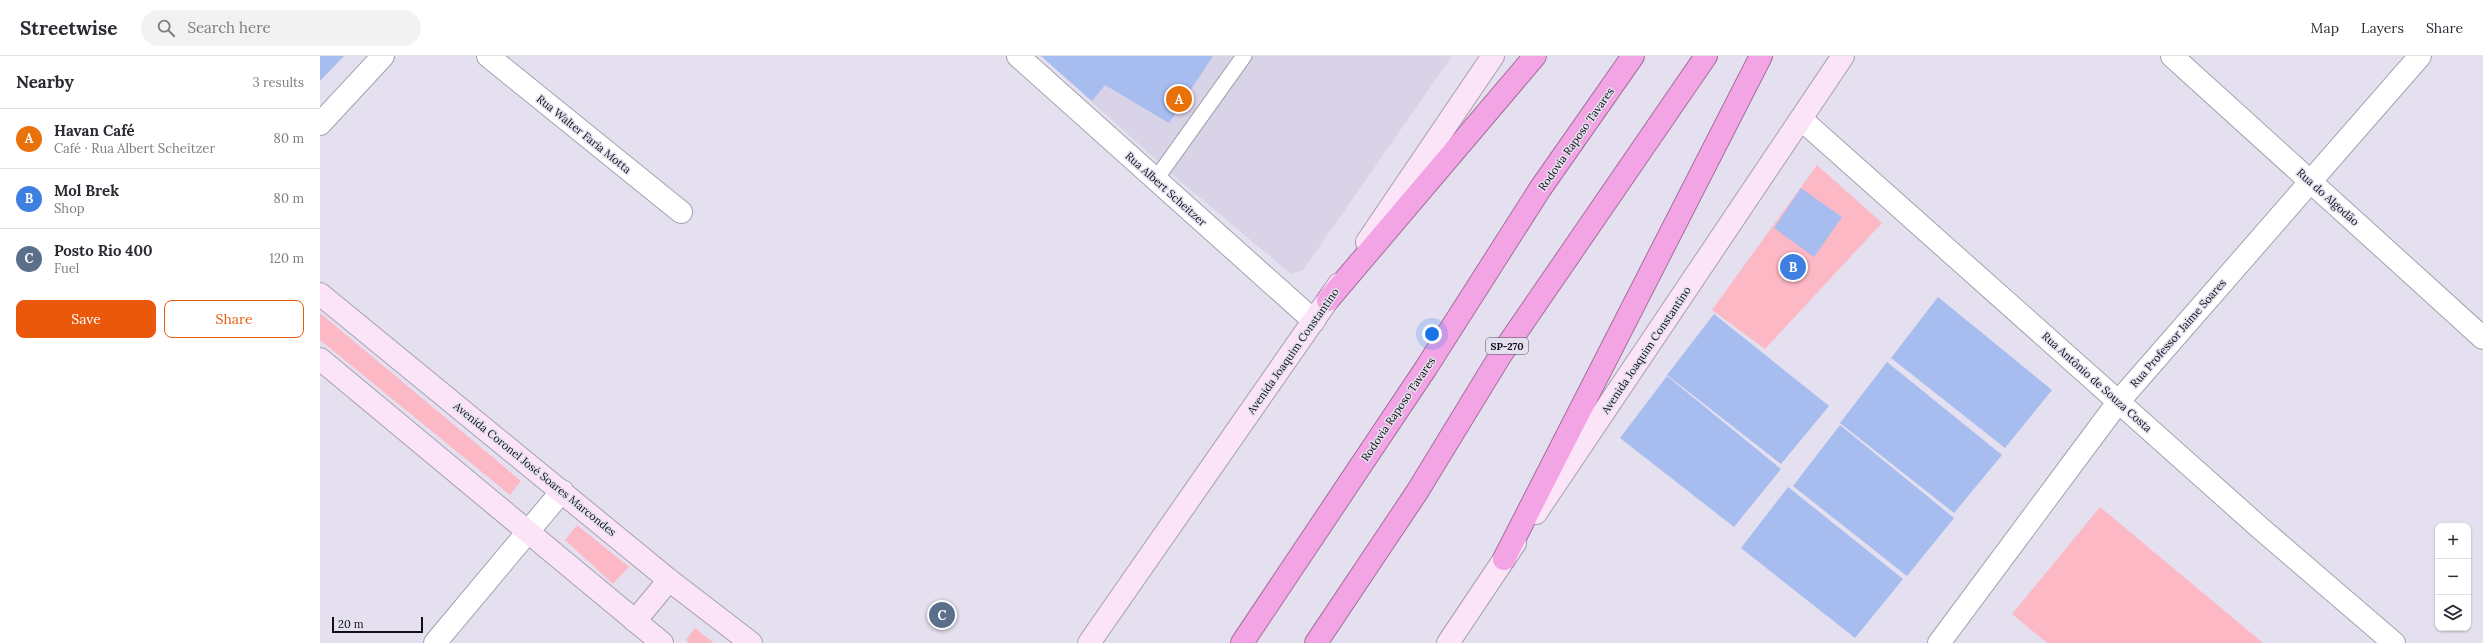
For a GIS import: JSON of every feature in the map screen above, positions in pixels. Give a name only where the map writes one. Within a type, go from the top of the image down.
[{"type":"highway","points":[[1328,300],[1535,56]]},
{"type":"highway","name":"Rodovia Raposo Tavares","points":[[1242,643],[1426,368],[1540,189],[1633,56]]},
{"type":"highway","name":"SP-270","points":[[1316,643],[1417,492],[1500,356],[1706,56]]},
{"type":"highway","points":[[1504,559],[1761,56]]},
{"type":"main road","name":"Avenida Joaquim Constantino","points":[[1089,643],[1314,321],[1493,56]]},
{"type":"main road","name":"Avenida Joaquim Constantino","points":[[1448,643],[1843,56]]},
{"type":"main road","name":"Avenida Coronel José Soares Marcondes","points":[[320,294],[670,580],[751,643]]},
{"type":"main road","points":[[320,359],[662,643]]},
{"type":"main road","points":[[635,621],[670,580]]},
{"type":"street","points":[[320,124],[383,56]]},
{"type":"street","name":"Rua Walter Faria Motta","points":[[488,56],[681,212]]},
{"type":"street","name":"Rua Albert Scheitzer","points":[[1018,56],[1314,321]]},
{"type":"street","name":"Rua do Algodão","points":[[2172,56],[2483,338]]},
{"type":"street","name":"Rua Professor Jaime Soares","points":[[1939,643],[2119,401],[2420,56]]},
{"type":"street","name":"Rua Antônio de Souza Costa","points":[[1801,119],[2259,527],[2394,643]]},
{"type":"street","points":[[435,643],[562,491]]},
{"type":"lane","points":[[1156,179],[1244,56]]},
{"type":"shaded area","points":[[1041,56],[1452,56],[1303,270],[1291,274],[1174,176]]},
{"type":"shaded area","points":[[1817,165],[1882,223],[1765,349],[1712,310]]},
{"type":"shaded area","points":[[320,313],[521,481],[510,495],[320,340]]},
{"type":"shaded area","points":[[2100,507],[2263,643],[2047,643],[2012,614]]},
{"type":"shaded area","points":[[577,525],[629,567],[613,584],[565,540]]},
{"type":"shaded area","points":[[695,628],[714,643],[689,643],[686,640]]},
{"type":"building","points":[[320,56],[344,56],[320,81]]},
{"type":"building","points":[[1041,56],[1213,56],[1169,123],[1105,85],[1092,101]]},
{"type":"building","points":[[1801,188],[1842,217],[1814,257],[1774,228]]},
{"type":"building","points":[[1938,297],[2052,390],[2005,448],[1891,358]]},
{"type":"building","points":[[1714,314],[1829,406],[1781,464],[1667,375]]},
{"type":"building","points":[[1887,362],[2002,455],[1954,513],[1840,423]]},
{"type":"building","points":[[1667,376],[1781,469],[1734,527],[1620,438]]},
{"type":"building","points":[[1840,425],[1954,518],[1907,576],[1793,486]]},
{"type":"building","points":[[1788,487],[1903,579],[1855,638],[1741,548]]},
{"type":"place","name":"Havan Café","points":[[1179,99]]},
{"type":"place","name":"Mol Brek","points":[[1793,267]]},
{"type":"place","name":"Posto Rio 400","points":[[942,615]]}]
